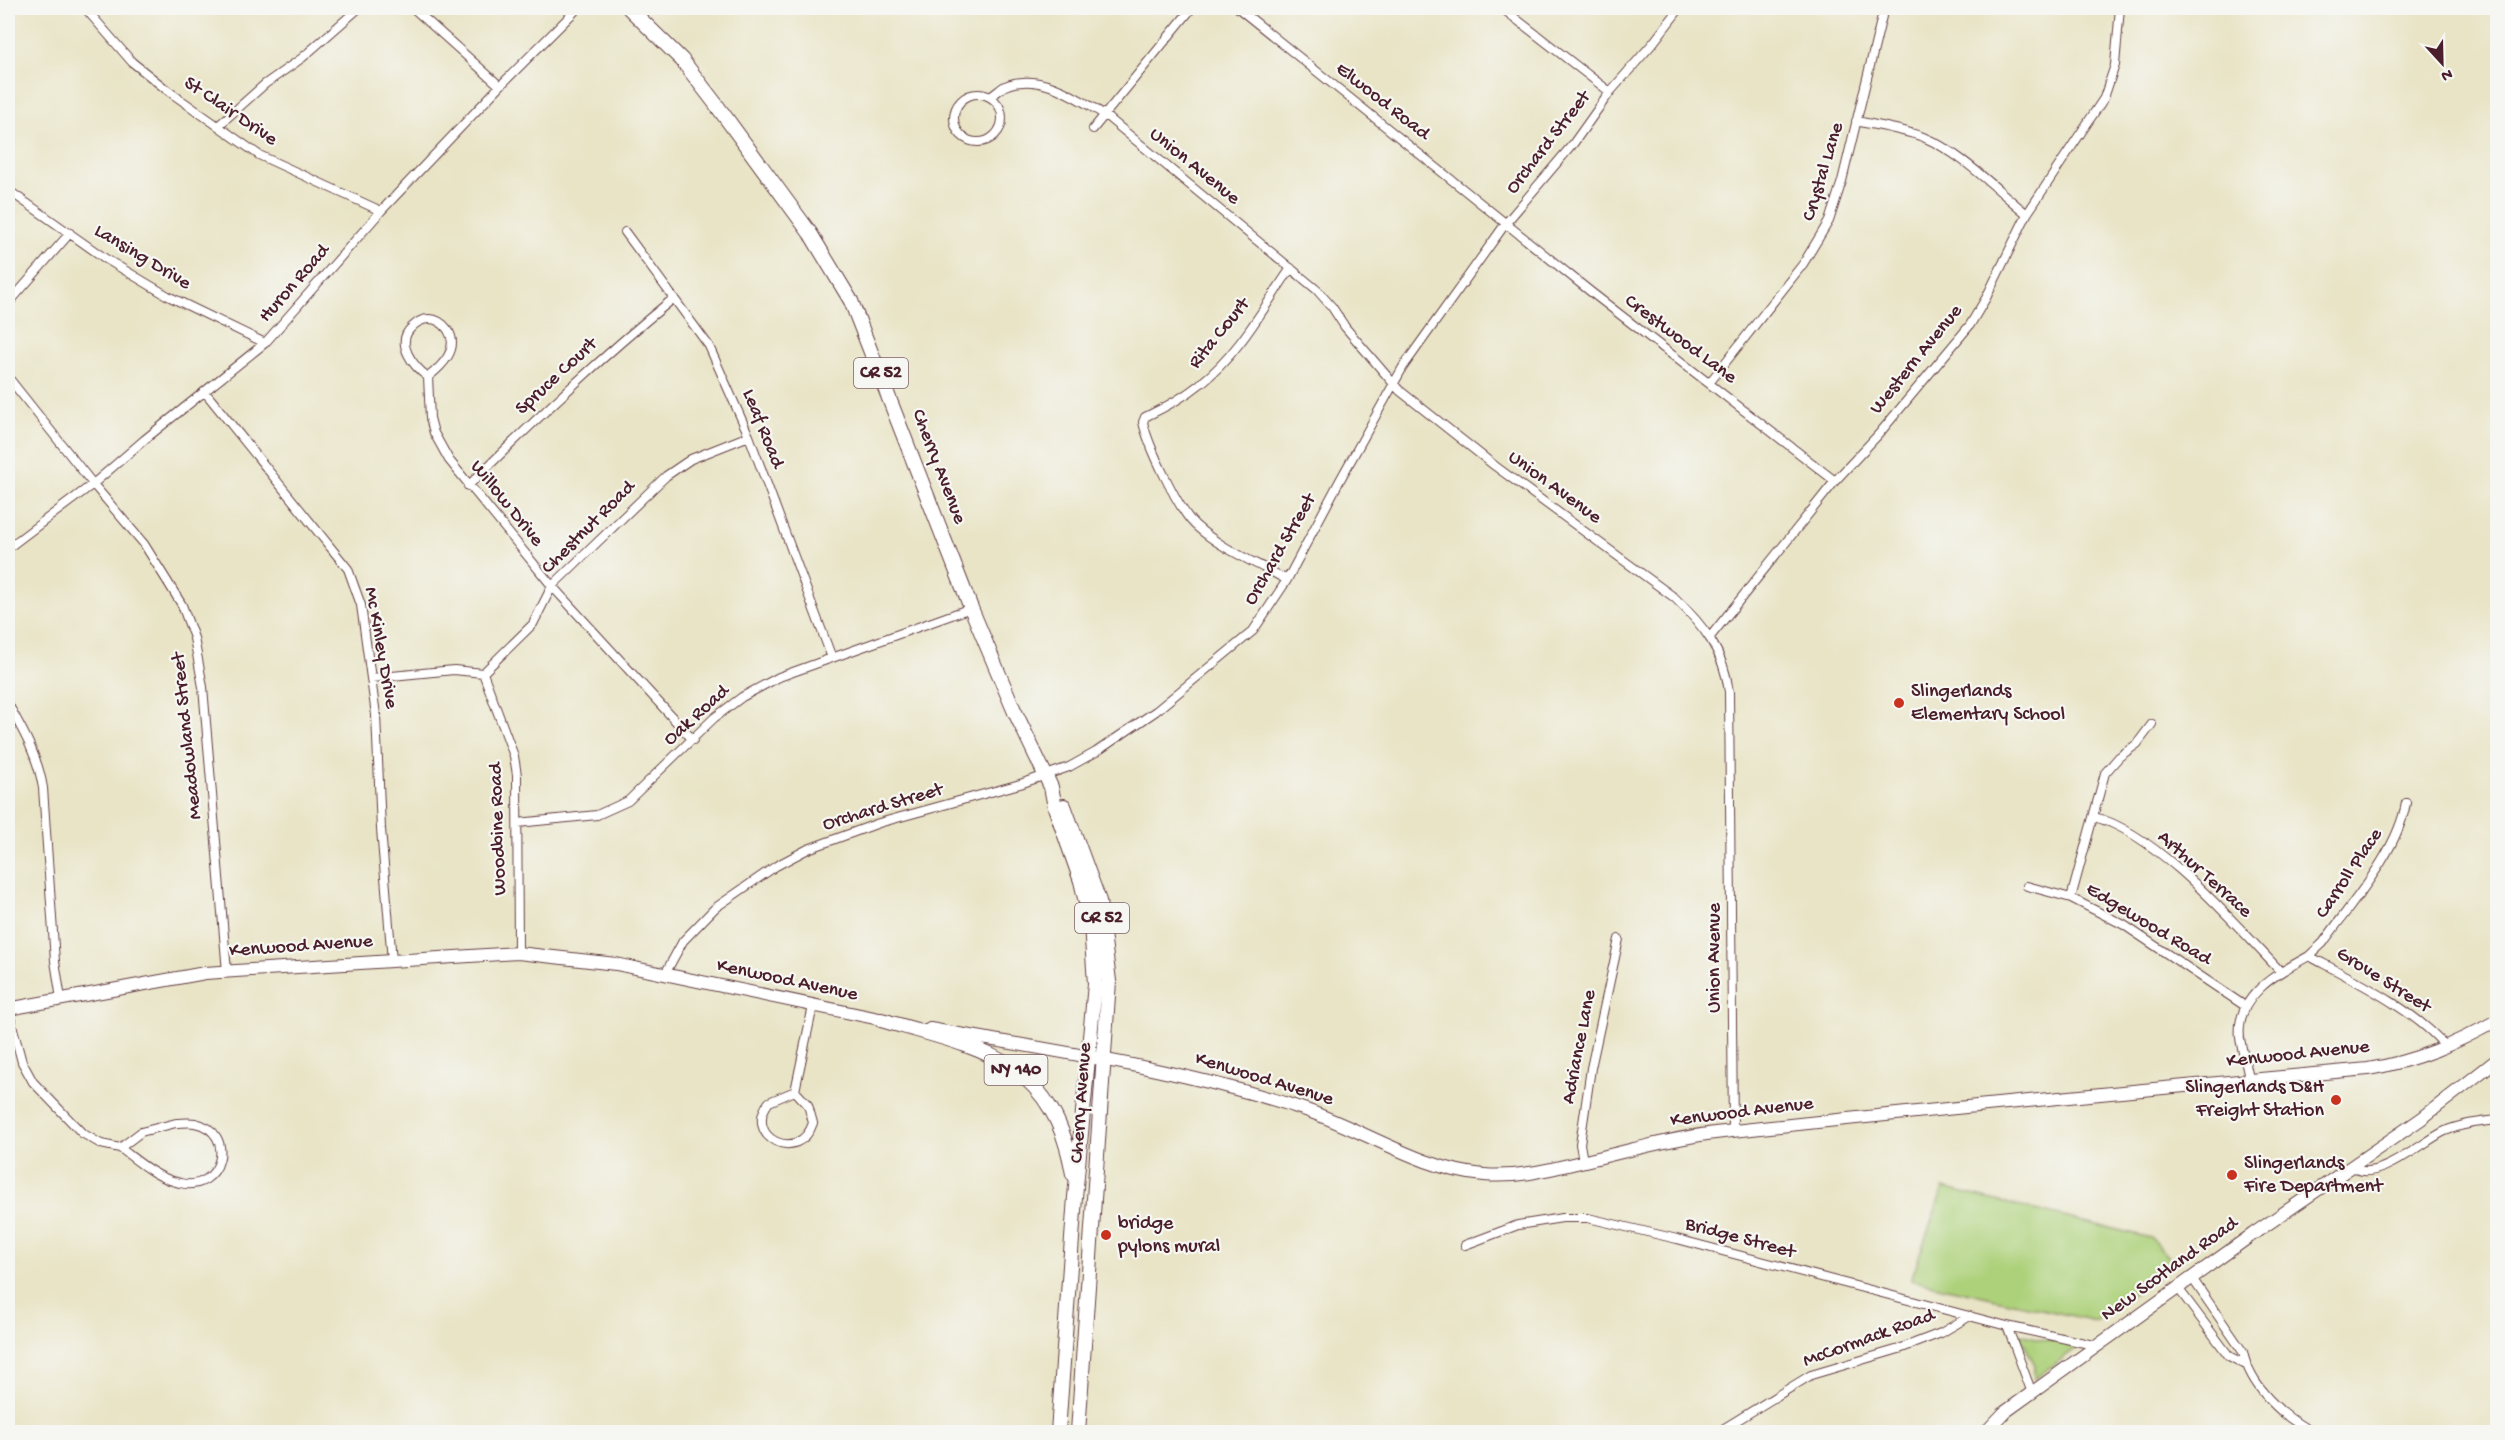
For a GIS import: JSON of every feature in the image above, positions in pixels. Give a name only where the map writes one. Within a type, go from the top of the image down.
[{"type":"main road","name":"Cherry Avenue","points":[[630,8],[682,60],[834,269],[863,328],[971,608],[1014,710],[1076,836],[1099,901],[1109,981],[1078,1432]]},
{"type":"main road","name":"Cherry Avenue","points":[[1049,781],[1055,807],[1081,881],[1091,924],[1095,984],[1075,1197],[1058,1432]]},
{"type":"main road","name":"Kenwood Avenue","points":[[8,1010],[205,973],[518,953],[616,964],[881,1020],[1147,1066],[1299,1107],[1436,1165],[1482,1175],[1524,1174],[1684,1138],[1733,1131],[2368,1069],[2391,1065],[2446,1047],[2498,1020]]},
{"type":"main road","name":"NY 140","points":[[881,1020],[972,1047],[999,1059],[1028,1079],[1052,1108],[1064,1133],[1074,1177],[1075,1197]]},
{"type":"main road","name":"New Scotland Road","points":[[1986,1432],[2005,1412],[2192,1278],[2448,1100],[2498,1059]]},
{"type":"street","points":[[87,11],[99,8]]},
{"type":"street","points":[[218,126],[265,84],[311,51],[359,8]]},
{"type":"street","points":[[413,8],[500,86]]},
{"type":"street","name":"Huron Road","points":[[8,548],[93,484],[265,343],[381,211],[578,8]]},
{"type":"street","points":[[1093,129],[1192,8]]},
{"type":"street","name":"Elwood Road","points":[[1238,8],[1506,223]]},
{"type":"street","points":[[1502,8],[1610,93]]},
{"type":"street","name":"Orchard Street","points":[[665,974],[683,941],[715,908],[776,866],[808,849],[879,823],[1049,781],[1156,711],[1253,631],[1287,580],[1394,383],[1468,274],[1506,223],[1573,144],[1610,93],[1680,8]]},
{"type":"street","name":"Crystal Lane","points":[[1710,382],[1803,264],[1826,228],[1835,204],[1884,8]]},
{"type":"street","name":"Western Avenue","points":[[1710,637],[1835,481],[1878,435],[1970,325],[1986,298],[2027,214],[2094,115],[2109,87],[2116,56],[2120,8]]},
{"type":"street","name":"St Clair Drive","points":[[87,11],[132,62],[167,90],[259,155],[381,211]]},
{"type":"street","name":"Union Avenue","points":[[990,97],[1005,86],[1018,83],[1048,85],[1076,97],[1105,115],[1317,290],[1345,327],[1399,390],[1495,466],[1675,598],[1697,619],[1710,637],[1726,672],[1729,692],[1733,1131]]},
{"type":"street","name":"Union Avenue","points":[[983,94],[990,97],[1000,110],[1000,126],[990,138],[983,141],[967,139],[960,135],[954,120],[958,104],[969,95],[983,94]]},
{"type":"street","points":[[1856,121],[1924,138],[1954,155],[2027,214]]},
{"type":"street","name":"Lansing Drive","points":[[8,190],[106,259],[168,296],[265,343]]},
{"type":"street","name":"Crestwood Lane","points":[[1506,223],[1591,292],[1835,481]]},
{"type":"street","name":"Leaf Road","points":[[625,232],[709,346],[749,436],[832,658]]},
{"type":"street","points":[[8,304],[70,233]]},
{"type":"street","name":"Rita Court","points":[[1287,580],[1208,536],[1193,524],[1171,488],[1144,426],[1145,417],[1186,395],[1223,362],[1291,268]]},
{"type":"street","name":"Spruce Court","points":[[468,486],[557,399],[628,335],[674,298]]},
{"type":"street","points":[[430,319],[439,321],[445,326],[451,335],[452,344],[449,356],[428,377],[420,371],[405,346],[408,330],[420,321],[430,319]]},
{"type":"street","name":"Meadowland Street","points":[[8,377],[144,544],[182,605],[194,638],[203,687],[227,972]]},
{"type":"street","name":"Willow Drive","points":[[428,377],[429,418],[434,433],[449,460],[552,586],[693,740]]},
{"type":"street","name":"Mc Kinley Drive","points":[[205,392],[348,569],[360,605],[376,715],[381,830],[392,960]]},
{"type":"street","name":"Chestnut Road","points":[[483,673],[533,624],[552,586],[666,476],[691,459],[749,436]]},
{"type":"street","name":"Oak Road","points":[[518,823],[597,815],[628,801],[714,718],[742,697],[779,677],[971,608]]},
{"type":"street","points":[[371,678],[454,670],[483,673]]},
{"type":"street","name":"Woodbine Road","points":[[483,673],[514,756],[517,775],[518,953]]},
{"type":"street","points":[[8,704],[32,748],[41,777],[55,961],[61,999]]},
{"type":"street","points":[[2071,898],[2105,773],[2120,757],[2138,744],[2152,723]]},
{"type":"street","name":"Carroll Place","points":[[2309,956],[2323,943],[2392,844],[2402,821],[2406,803]]},
{"type":"street","name":"Arthur Terrace","points":[[2094,817],[2108,820],[2152,848],[2207,895],[2281,972]]},
{"type":"street","name":"Edgewood Road","points":[[2027,886],[2071,898],[2134,932],[2246,1006]]},
{"type":"street","name":"Adriance Lane","points":[[1583,1161],[1580,1144],[1591,1068],[1619,939]]},
{"type":"street","name":"Grove Street","points":[[2249,1080],[2240,1036],[2241,1018],[2246,1006],[2262,986],[2309,956],[2415,1019],[2434,1032],[2446,1047]]},
{"type":"street","points":[[795,1091],[813,1006]]},
{"type":"street","points":[[8,1010],[22,1062],[33,1082],[82,1133],[101,1144],[120,1148],[147,1169],[181,1184],[198,1184],[219,1167],[222,1156],[219,1143],[209,1130],[196,1123],[176,1123],[141,1132],[120,1148]]},
{"type":"street","points":[[795,1091],[808,1105],[813,1123],[809,1132],[799,1141],[786,1145],[768,1136],[764,1129],[763,1116],[770,1102],[795,1091]]},
{"type":"street","points":[[2353,1166],[2357,1170],[2369,1172],[2380,1169],[2442,1132],[2461,1125],[2498,1120]]},
{"type":"street","name":"Bridge Street","points":[[1465,1245],[1518,1225],[1562,1218],[1588,1218],[2007,1326],[2099,1346]]},
{"type":"street","points":[[2192,1278],[2243,1352],[2246,1365],[2274,1404],[2295,1423],[2313,1432]]},
{"type":"street","points":[[2178,1288],[2229,1356],[2246,1365]]},
{"type":"street","name":"McCormack Road","points":[[1718,1432],[1811,1375],[1899,1349],[1941,1333],[1970,1316]]},
{"type":"street","points":[[2007,1326],[2032,1393]]},
{"type":"green space","points":[[1943,1188],[2151,1238],[2174,1264],[2095,1321],[1911,1280]]},
{"type":"green space","points":[[2019,1334],[2078,1347],[2034,1379],[2034,1363]]},
{"type":"place","name":"Slingerlands Elementary School","points":[[1899,703]]},
{"type":"place","name":"Slingerlands D&H Freight Station","points":[[2336,1100]]},
{"type":"place","name":"Slingerlands Fire Department","points":[[2232,1175]]},
{"type":"place","name":"bridge pylons mural","points":[[1106,1235]]}]
